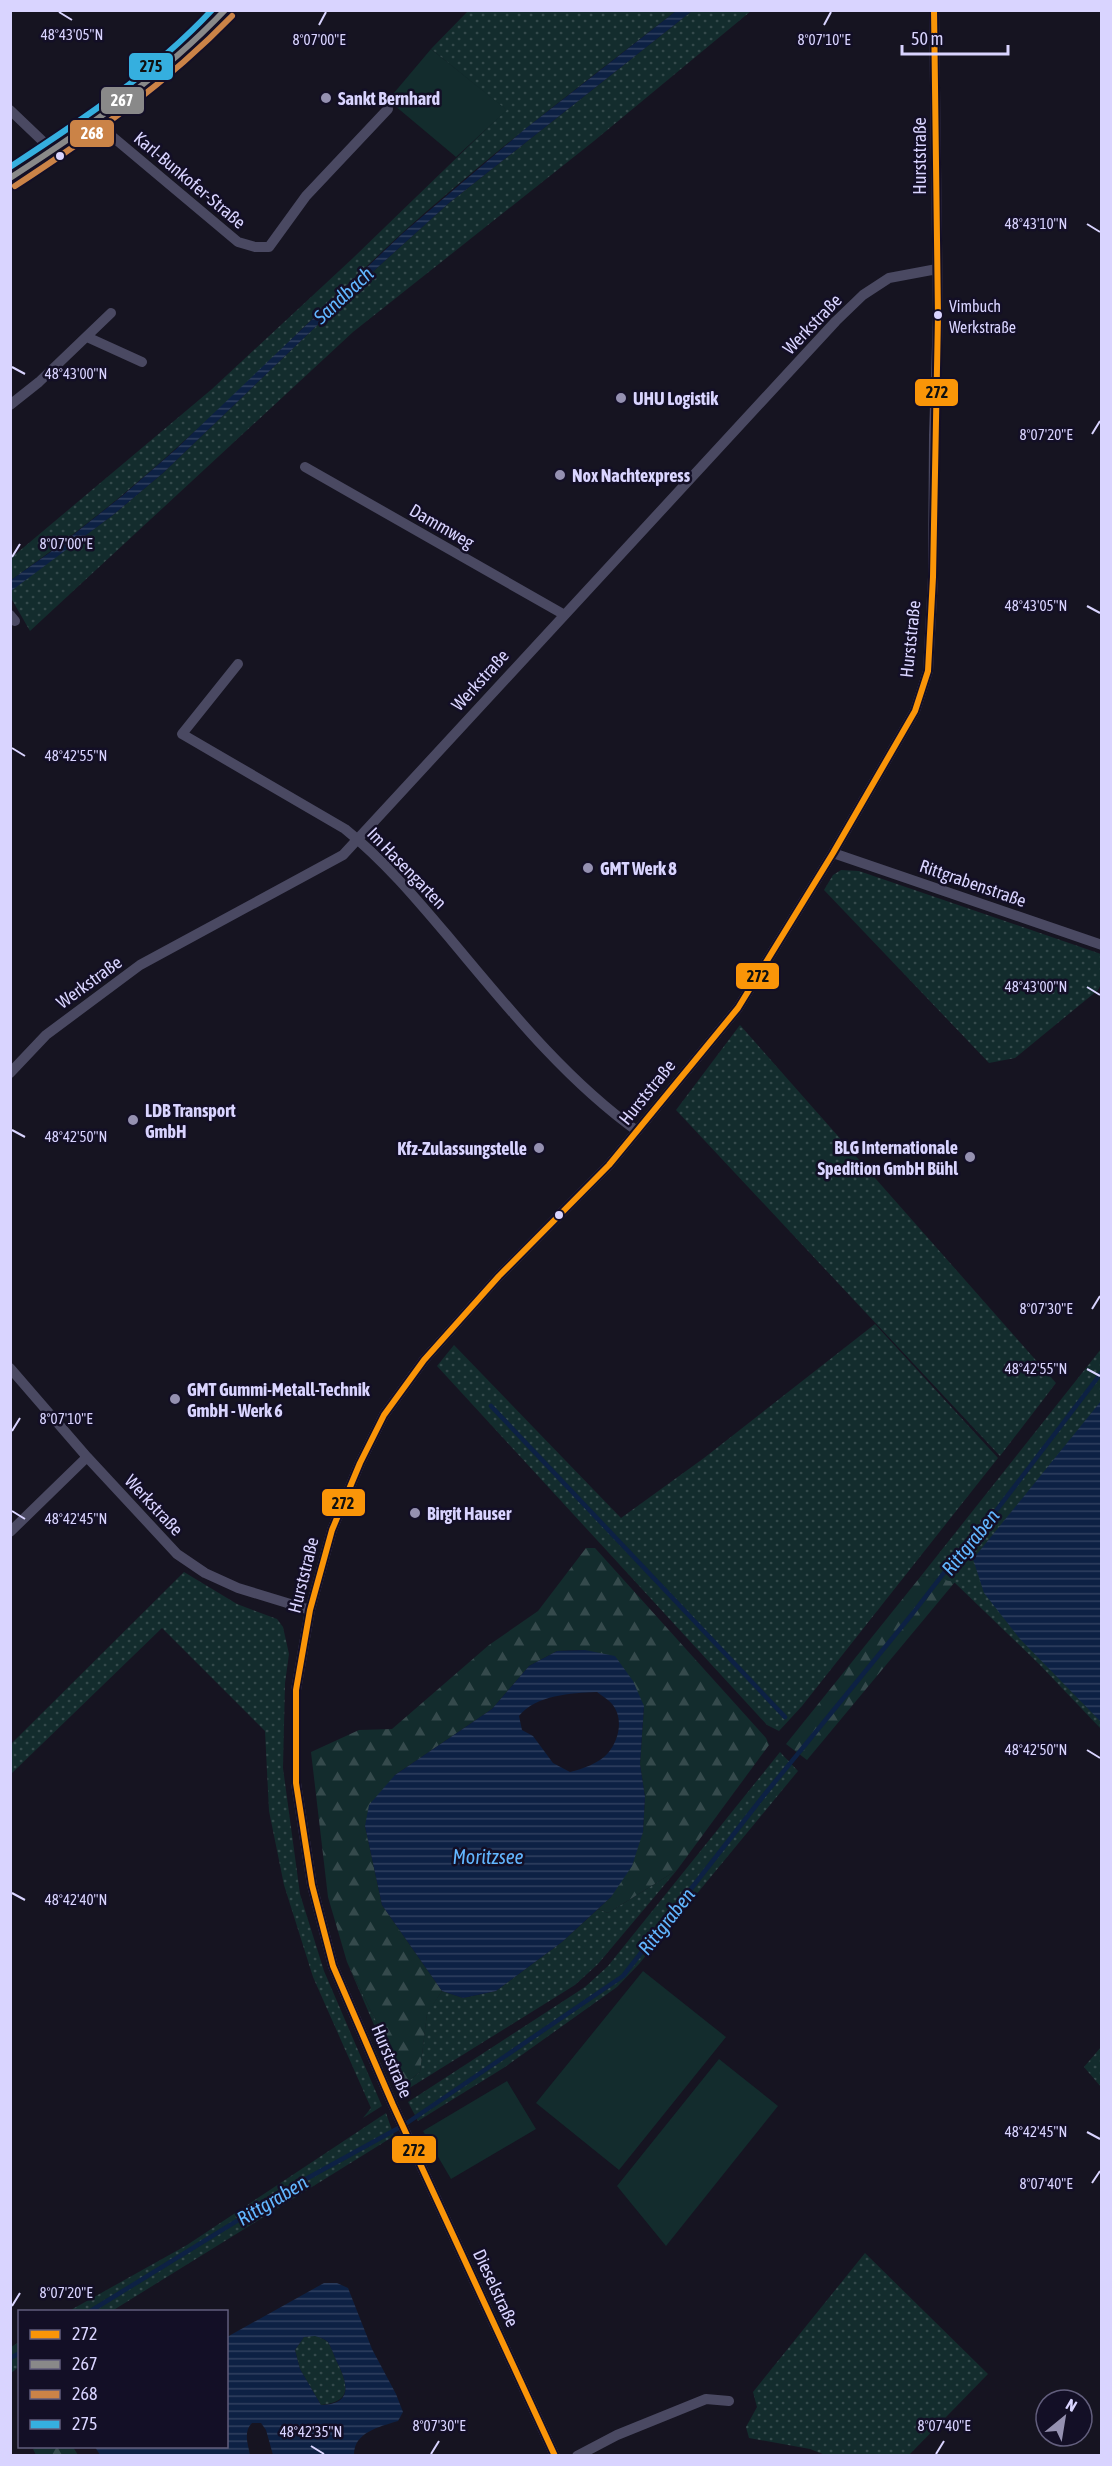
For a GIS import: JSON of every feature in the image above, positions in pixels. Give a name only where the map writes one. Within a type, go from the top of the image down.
[{"type":"street","points":[[10,178],[95,122],[174,62],[225,10]]},
{"type":"street","name":"Hurststraße","points":[[407,2134],[333,1966],[312,1885],[296,1783],[296,1690],[310,1610],[332,1530],[360,1463],[384,1416],[424,1360],[529,1245],[609,1165],[738,1008],[833,853],[915,711],[928,671],[933,577],[938,316],[934,10]]},
{"type":"street","name":"Karl-Bunkofer-Straße","points":[[95,122],[238,242],[255,247],[269,246],[306,196],[388,109]]},
{"type":"street","points":[[10,110],[53,150]]},
{"type":"street","name":"Werkstraße","points":[[10,1073],[46,1035],[140,965],[344,855],[563,615],[849,308],[863,295],[889,278],[936,269]]},
{"type":"street","points":[[10,405],[31,389],[111,313]]},
{"type":"street","points":[[87,337],[141,362]]},
{"type":"street","name":"Dammweg","points":[[305,467],[563,615]]},
{"type":"street","name":"Im Hasengarten","points":[[238,664],[182,734],[345,829],[359,840],[430,915],[571,1077],[607,1109],[637,1131]]},
{"type":"street","name":"Rittgrabenstraße","points":[[833,853],[1101,945]]},
{"type":"street","name":"Werkstraße","points":[[10,1368],[177,1554],[204,1573],[238,1588],[310,1610]]},
{"type":"street","points":[[10,1532],[87,1456]]},
{"type":"street","name":"Dieselstraße","points":[[407,2134],[555,2456]]},
{"type":"street","points":[[577,2456],[617,2435],[706,2399],[729,2401]]},
{"type":"green space","points":[[468,11],[676,11],[537,120],[434,205],[372,261],[203,424],[94,518],[11,580],[11,558],[212,389],[353,258],[506,110],[431,49]]},
{"type":"green space","points":[[692,11],[751,11],[594,141],[353,332],[30,631],[11,598],[10,591],[113,515],[163,473],[378,267],[449,203]]},
{"type":"green space","points":[[431,49],[507,110],[456,157],[388,100]]},
{"type":"green space","points":[[841,870],[859,871],[1101,954],[1101,984],[1098,990],[1015,1058],[989,1063],[824,890],[833,875]]},
{"type":"green space","points":[[740,1025],[1056,1383],[1000,1456],[676,1110]]},
{"type":"green space","points":[[875,1324],[998,1458],[802,1706],[779,1731],[767,1725],[437,1366],[454,1345],[621,1518],[704,1458]]},
{"type":"green space","points":[[1101,1349],[1101,1729],[1039,1664],[955,1583],[921,1576]]},
{"type":"green space","points":[[586,1548],[595,1548],[766,1738],[769,1745],[677,1870],[608,1913],[598,1909],[611,1897],[643,1832],[645,1797],[640,1764],[644,1706],[585,1650],[557,1651],[529,1666],[492,1709],[395,1775],[365,1826],[382,1905],[442,1991],[427,2014],[420,2072],[406,2083],[347,1962],[328,1897],[311,1752],[359,1730],[392,1729],[489,1645],[538,1611]]},
{"type":"green space","points":[[184,1572],[237,1604],[277,1619],[283,1627],[289,1654],[285,1683],[283,1768],[300,1894],[324,1971],[382,2106],[363,2118],[371,2108],[313,1977],[284,1885],[269,1811],[265,1731],[162,1628],[11,1774],[11,1744]]},
{"type":"green space","points":[[921,1576],[955,1582],[807,1760],[786,1744]]},
{"type":"green space","points":[[780,1752],[798,1771],[639,1964],[617,1987],[505,2067],[418,2121],[408,2102],[585,1987],[608,1966]]},
{"type":"green space","points":[[677,1870],[598,1964],[575,1985],[403,2092],[347,1962],[406,2083],[420,2072],[427,2013],[442,1991],[463,1998],[496,1991],[562,1942],[598,1909],[608,1913]]},
{"type":"green space","points":[[643,1971],[726,2037],[619,2170],[536,2103]]},
{"type":"green space","points":[[1101,2047],[1101,2087],[1084,2067]]},
{"type":"green space","points":[[719,2059],[778,2106],[666,2246],[617,2186]]},
{"type":"green space","points":[[507,2081],[536,2129],[451,2179],[423,2131]]},
{"type":"green space","points":[[386,2113],[394,2136],[114,2310],[71,2310],[187,2245]]},
{"type":"green space","points":[[865,2253],[988,2374],[909,2455],[825,2455],[810,2449],[749,2438],[746,2427],[757,2407],[753,2392]]},
{"type":"green space","points":[[315,2335],[328,2342],[345,2383],[344,2395],[339,2400],[321,2405],[300,2369],[295,2350],[304,2337]]},
{"type":"green space","points":[[18,2343],[18,2368],[11,2373],[11,2347]]},
{"type":"green space","points":[[74,2448],[78,2455],[36,2455],[33,2449]]},
{"type":"water","name":"Sandbach","points":[[676,11],[692,11],[449,203],[378,267],[163,473],[113,515],[11,591],[11,580],[59,546],[175,450],[403,233],[525,129]]},
{"type":"water","points":[[1101,1401],[1101,1722],[1020,1639],[984,1593],[973,1559]]},
{"type":"water","name":"Moritzsee","points":[[585,1650],[615,1656],[633,1681],[644,1706],[640,1764],[645,1797],[643,1832],[632,1866],[611,1897],[562,1942],[496,1991],[463,1998],[442,1991],[382,1905],[365,1826],[369,1805],[395,1775],[492,1709],[529,1666],[557,1651]],"holes":[[[597,1692],[611,1702],[616,1710],[619,1729],[615,1742],[600,1760],[570,1772],[553,1763],[533,1736],[522,1730],[519,1716],[526,1709],[544,1699],[565,1694]]]},
{"type":"water","points":[[324,2283],[337,2283],[348,2288],[372,2349],[403,2412],[398,2421],[376,2428],[363,2436],[355,2447],[354,2455],[273,2455],[266,2430],[261,2423],[252,2423],[247,2434],[250,2455],[100,2455],[96,2448],[228,2448],[228,2336]],"holes":[[[315,2336],[328,2342],[340,2368],[345,2390],[344,2396],[339,2400],[332,2404],[321,2405],[300,2369],[295,2350],[304,2337]]]},
{"type":"waterway","name":"Rittgraben","points":[[92,2310],[295,2185],[404,2125],[623,1976],[765,1794],[913,1613],[967,1543],[989,1520],[1102,1372]]},
{"type":"waterway","points":[[491,1406],[785,1717]]},
{"type":"waterway","name":"Rittgraben","points":[[10,2358],[18,2354]]},
{"type":"transit line","name":"275","points":[[10,167],[141,75],[212,10]]},
{"type":"transit line","name":"267","points":[[10,178],[67,140],[149,79],[225,10]]},
{"type":"transit line","name":"272","points":[[555,2456],[393,2105],[333,1966],[312,1885],[296,1783],[296,1690],[310,1610],[332,1530],[360,1463],[384,1415],[424,1360],[499,1276],[609,1165],[738,1008],[833,853],[915,711],[928,671],[933,577],[938,316],[934,10]]},
{"type":"transit line","name":"268","points":[[15,186],[73,147],[155,86],[182,64],[232,16]]},
{"type":"place","name":"Sankt Bernhard","points":[[326,98]]},
{"type":"place","name":"Vimbuch Werkstraße","points":[[938,315]]},
{"type":"place","name":"UHU Logistik","points":[[621,398]]},
{"type":"place","name":"Nox Nachtexpress","points":[[560,475]]},
{"type":"place","name":"GMT Werk 8","points":[[588,868]]},
{"type":"place","name":"LDB Transport GmbH","points":[[133,1120]]},
{"type":"place","name":"Kfz-Zulassungstelle","points":[[539,1148]]},
{"type":"place","name":"BLG Internationale Spedition GmbH Bühl","points":[[970,1157]]},
{"type":"place","name":"GMT Gummi-Metall-Technik GmbH - Werk 6","points":[[175,1399]]},
{"type":"place","name":"Birgit Hauser","points":[[415,1513]]}]
